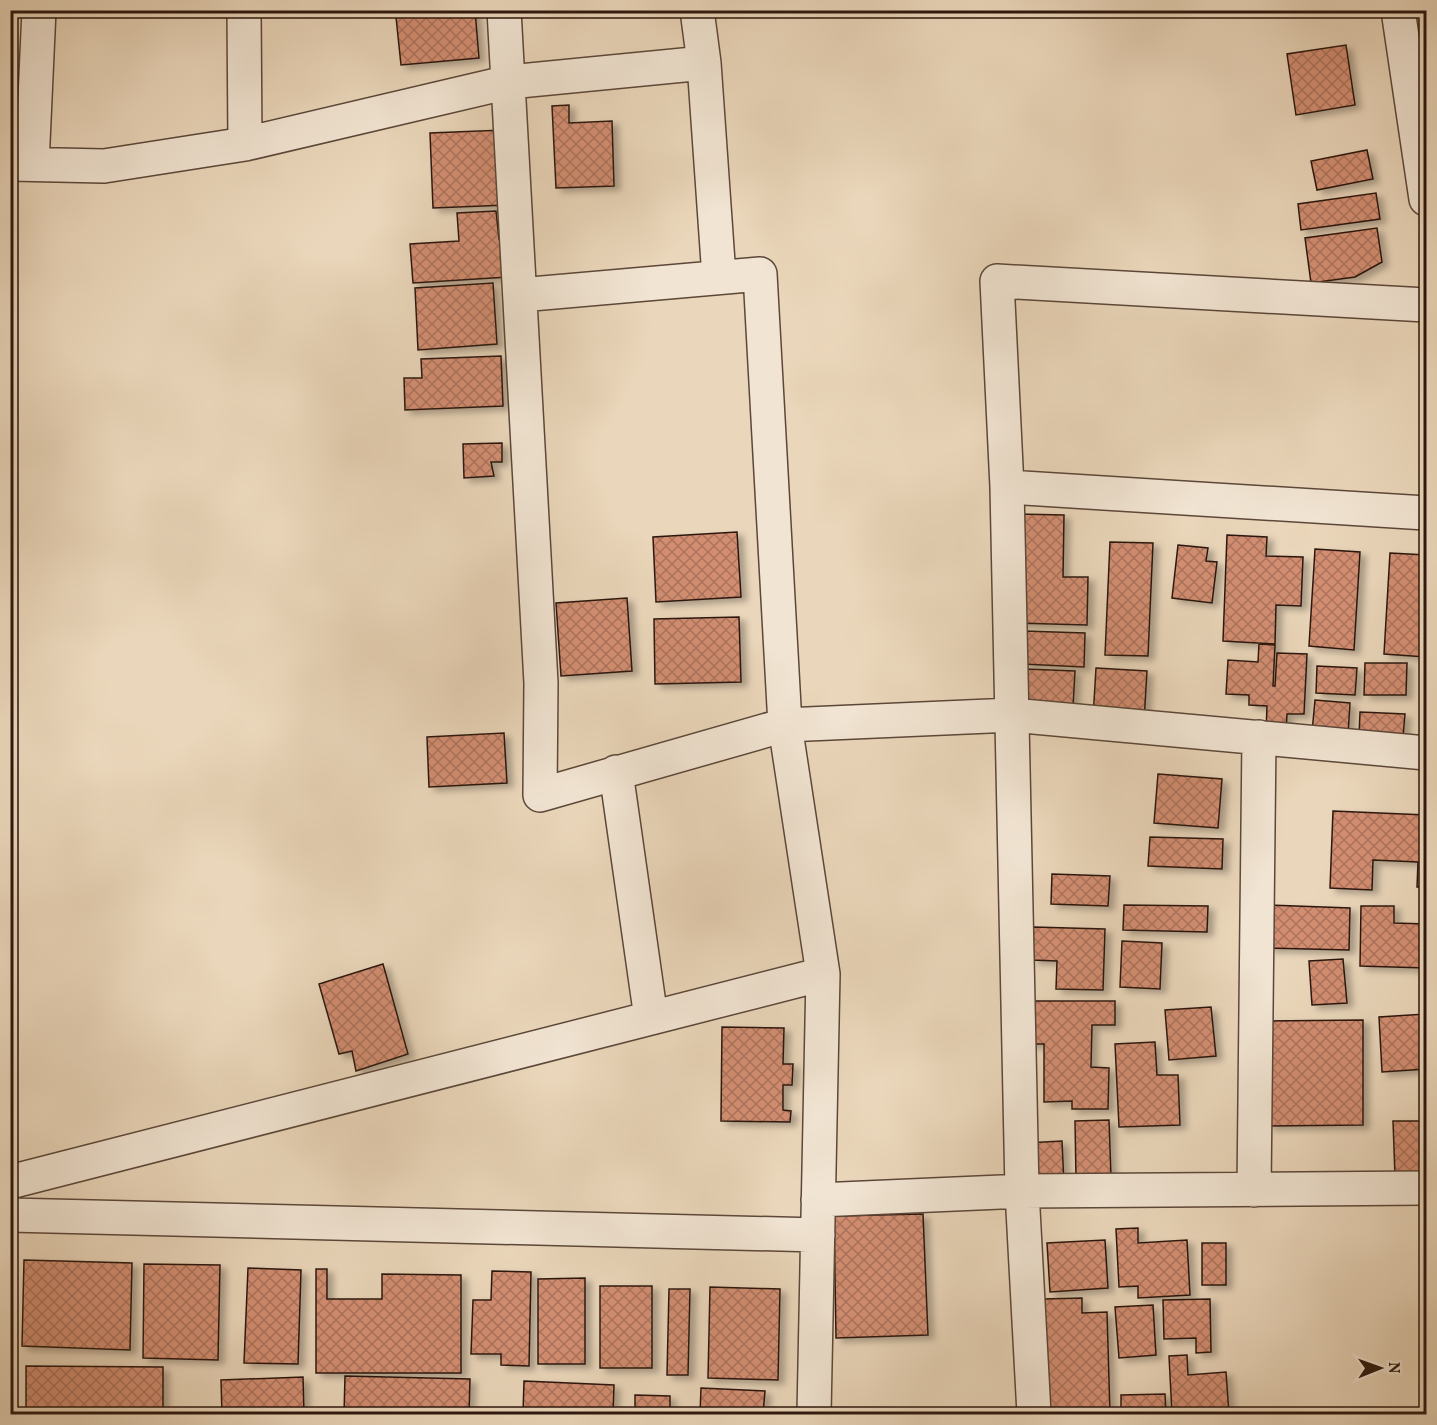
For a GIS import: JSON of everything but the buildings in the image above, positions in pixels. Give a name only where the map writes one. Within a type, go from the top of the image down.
[{"type":"street","points":[[39,10],[21,164],[104,166],[245,144],[509,82],[704,63]]},
{"type":"street","points":[[244,10],[245,144]]},
{"type":"street","points":[[504,10],[541,683],[540,795],[785,725],[1012,716],[1426,753]]},
{"type":"street","points":[[697,10],[704,63],[719,277]]},
{"type":"street","points":[[1398,10],[1426,199]]},
{"type":"street","points":[[520,295],[760,274],[785,725],[823,974],[814,1414]]},
{"type":"street","points":[[1034,1414],[1022,1191],[1007,487],[997,281],[1426,305]]},
{"type":"street","points":[[1007,487],[1426,513]]},
{"type":"street","points":[[1254,1190],[1259,737]]},
{"type":"street","points":[[616,772],[651,1018]]},
{"type":"street","points":[[10,1182],[823,974]]},
{"type":"street","points":[[819,1200],[1022,1191],[1426,1188]]},
{"type":"street","points":[[10,1215],[818,1235]]}]
